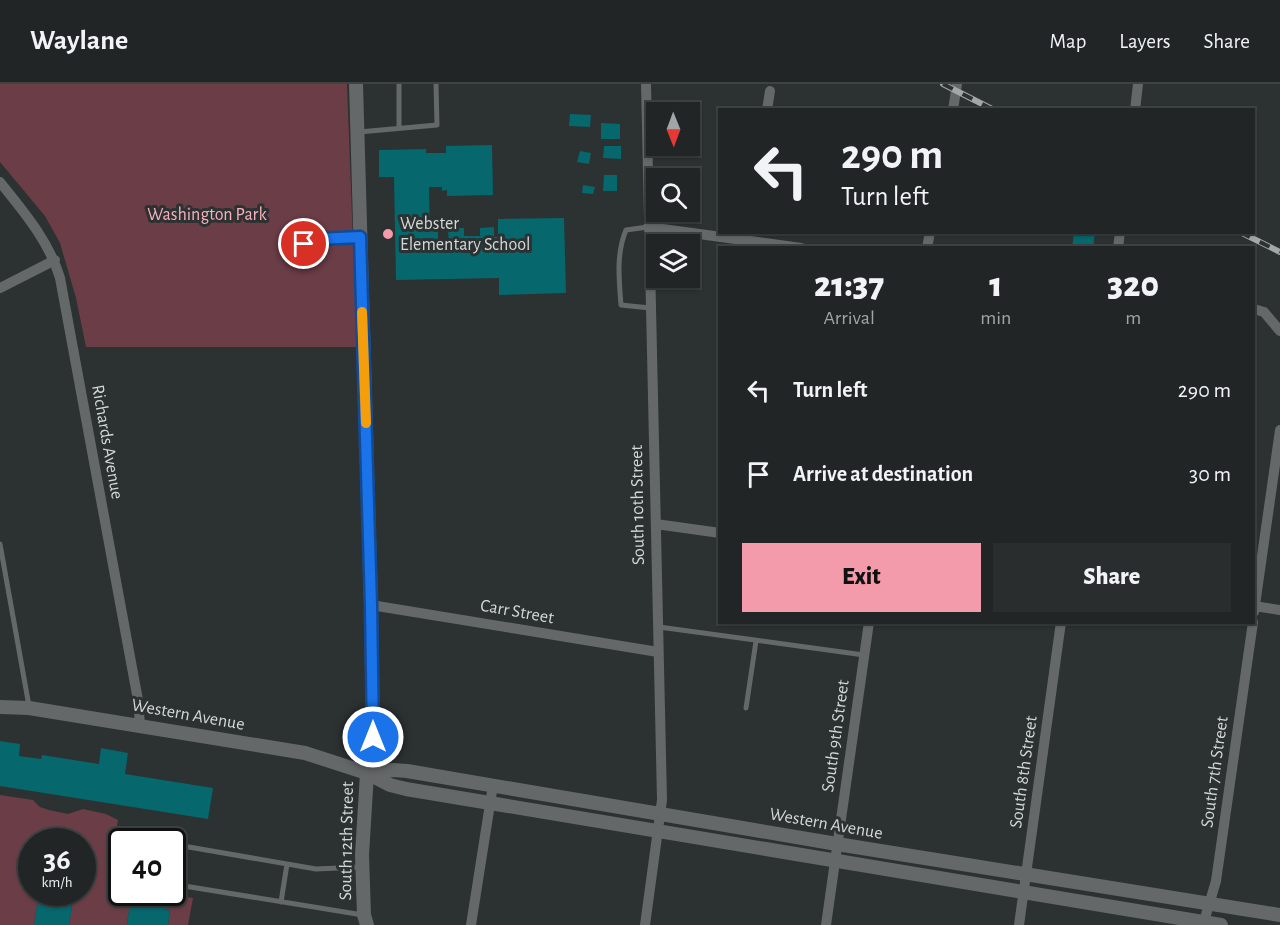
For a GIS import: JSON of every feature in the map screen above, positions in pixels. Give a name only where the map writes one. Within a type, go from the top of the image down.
[{"type":"street","name":"South 12th Street","points":[[356,84],[373,737],[367,773],[362,867],[365,920]]},
{"type":"street","name":"South 10th Street","points":[[645,84],[662,786],[659,832],[645,925]]},
{"type":"street","points":[[953,108],[957,84]]},
{"type":"street","points":[[1136,108],[1138,84]]},
{"type":"street","points":[[767,108],[770,91]]},
{"type":"street","name":"Richards Avenue","points":[[0,182],[36,228],[55,260],[60,278],[134,677],[140,725]]},
{"type":"street","points":[[648,228],[718,234]]},
{"type":"street","points":[[722,234],[747,236],[792,246]]},
{"type":"street","points":[[0,288],[55,260]]},
{"type":"street","points":[[1255,309],[1264,312],[1280,331]]},
{"type":"street","points":[[1255,601],[1280,430]]},
{"type":"street","points":[[656,524],[718,533]]},
{"type":"street","name":"Carr Street","points":[[371,605],[658,652]]},
{"type":"street","points":[[1255,608],[1280,610]]},
{"type":"street","name":"South 9th Street","points":[[826,925],[869,624]]},
{"type":"street","name":"South 8th Street","points":[[1019,925],[1061,624]]},
{"type":"street","name":"South 7th Street","points":[[1203,924],[1216,881],[1252,624]]},
{"type":"street","name":"Western Avenue","points":[[0,707],[29,708],[305,753],[367,773],[390,785],[490,804],[1024,892],[1203,924],[1221,925]]},
{"type":"street","name":"Western Avenue","points":[[367,773],[407,771],[837,844],[1280,915]]},
{"type":"street","points":[[471,925],[493,785]]},
{"type":"lane","points":[[399,84],[399,128]]},
{"type":"lane","points":[[357,132],[437,125],[436,84]]},
{"type":"lane","points":[[648,228],[626,230],[620,246],[619,274],[621,305],[650,308]]},
{"type":"lane","points":[[304,244],[318,239],[360,237]]},
{"type":"lane","points":[[0,544],[29,708]]},
{"type":"lane","points":[[657,626],[864,655]]},
{"type":"lane","points":[[746,708],[756,641]]},
{"type":"lane","points":[[186,847],[316,869],[362,867]]},
{"type":"lane","points":[[280,902],[286,864]]},
{"type":"lane","points":[[186,886],[280,902],[365,920]]},
{"type":"green space","name":"Washington Park","points":[[0,84],[347,84],[357,347],[86,347],[76,298],[60,243],[45,216],[0,162]]},
{"type":"green space","points":[[0,795],[33,800],[40,807],[49,810],[68,814],[83,809],[106,814],[118,820],[117,828],[108,828],[108,906],[130,906],[127,925],[69,925],[72,906],[96,906],[96,828],[18,828],[18,906],[37,906],[34,925],[0,925]]},
{"type":"green space","points":[[186,897],[193,898],[188,925],[168,925],[170,910],[165,909],[166,906],[186,906]]},
{"type":"building","points":[[570,114],[591,115],[590,127],[569,126]]},
{"type":"building","points":[[601,123],[620,124],[620,139],[601,139]]},
{"type":"building","points":[[492,145],[493,195],[447,196],[447,190],[442,191],[442,187],[429,187],[430,230],[438,230],[438,247],[449,247],[448,228],[464,228],[464,236],[480,236],[480,228],[494,227],[494,237],[498,237],[498,219],[564,218],[566,293],[499,295],[499,278],[396,280],[394,177],[379,177],[379,150],[426,149],[426,153],[446,153],[446,146]]},
{"type":"building","points":[[604,146],[621,146],[621,159],[603,158]]},
{"type":"building","points":[[580,151],[591,153],[589,164],[577,162]]},
{"type":"building","points":[[604,175],[617,175],[617,191],[603,191]]},
{"type":"building","points":[[583,185],[595,187],[593,194],[582,193]]},
{"type":"building","points":[[1074,234],[1095,234],[1093,246],[1072,246]]},
{"type":"building","points":[[0,741],[20,744],[19,756],[41,759],[42,755],[99,764],[101,748],[128,753],[125,774],[213,788],[208,819],[0,786]]},
{"type":"building","points":[[37,906],[72,906],[69,925],[34,925]]},
{"type":"building","points":[[129,906],[166,906],[165,909],[170,910],[168,925],[127,925]]},
{"type":"railway","points":[[943,84],[990,108]]},
{"type":"railway","points":[[1244,234],[1280,252]]},
{"type":"slow traffic","points":[[362,312],[366,423]]},
{"type":"place","name":"Webster Elementary School","points":[[388,234]]},
{"type":"route","points":[[304,244],[318,239],[360,237],[373,737]]}]
